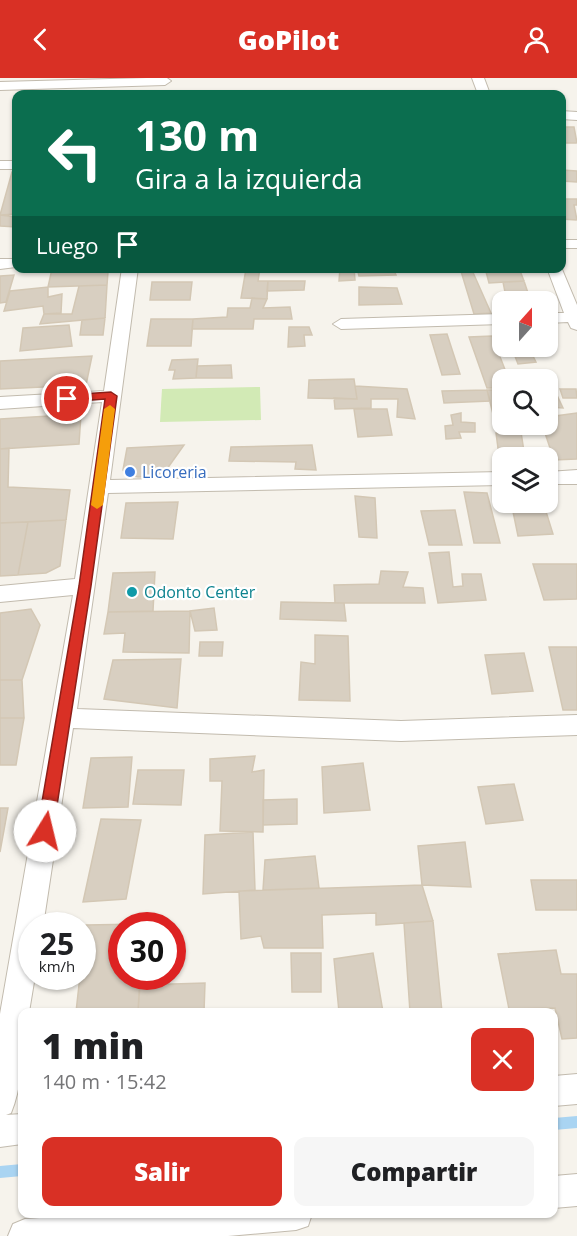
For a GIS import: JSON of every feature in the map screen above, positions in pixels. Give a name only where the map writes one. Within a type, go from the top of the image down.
[{"type":"street","points":[[0,87],[165,80]]},
{"type":"street","points":[[0,1102],[85,586],[129,273]]},
{"type":"street","points":[[556,273],[575,321],[558,319]]},
{"type":"street","points":[[341,324],[492,319]]},
{"type":"street","points":[[0,403],[111,396]]},
{"type":"street","points":[[558,478],[577,477]]},
{"type":"street","points":[[99,487],[492,479]]},
{"type":"street","points":[[0,594],[85,586]]},
{"type":"street","points":[[64,718],[400,731],[577,725]]},
{"type":"street","points":[[558,1091],[577,1089]]},
{"type":"street","points":[[0,1131],[18,1129]]},
{"type":"street","points":[[558,1192],[577,1190]]},
{"type":"street","points":[[25,1236],[247,1218]]},
{"type":"green space","points":[[260,387],[261,420],[160,422],[162,389]]},
{"type":"building","points":[[566,127],[574,127],[577,143],[566,143]]},
{"type":"building","points":[[566,170],[577,171],[577,182],[566,181]]},
{"type":"building","points":[[12,172],[12,214],[0,215]]},
{"type":"building","points":[[566,199],[577,199],[577,205],[574,205],[577,220],[566,219]]},
{"type":"building","points":[[0,215],[12,216],[12,227],[0,226]]},
{"type":"building","points":[[51,273],[108,273],[107,285],[48,287]]},
{"type":"building","points":[[245,273],[259,273],[258,281],[268,281],[267,299],[241,298]]},
{"type":"building","points":[[340,273],[354,273],[355,280],[339,281]]},
{"type":"building","points":[[358,273],[395,273],[396,275],[359,276]]},
{"type":"building","points":[[462,273],[473,273],[491,313],[474,314]]},
{"type":"building","points":[[486,273],[521,273],[524,281],[489,283]]},
{"type":"building","points":[[14,275],[6,302],[0,303],[0,276]]},
{"type":"building","points":[[268,281],[305,281],[304,290],[267,291]]},
{"type":"building","points":[[524,281],[527,291],[505,291],[503,282]]},
{"type":"building","points":[[152,282],[192,282],[190,300],[150,300]]},
{"type":"building","points":[[107,285],[105,318],[40,324],[44,314],[72,314],[79,286]]},
{"type":"building","points":[[48,287],[48,297],[62,294],[61,313],[44,314],[43,306],[4,311],[10,291]]},
{"type":"building","points":[[359,287],[397,288],[402,304],[359,305]]},
{"type":"building","points":[[252,298],[267,299],[263,308],[290,307],[292,319],[254,319],[253,329],[192,329],[193,319],[227,317],[228,308],[250,308]]},
{"type":"building","points":[[105,318],[103,335],[80,335],[82,320]]},
{"type":"building","points":[[151,319],[193,319],[191,346],[147,346]]},
{"type":"building","points":[[69,325],[72,346],[20,351],[23,328]]},
{"type":"building","points":[[289,327],[309,327],[312,335],[304,335],[305,346],[288,347]]},
{"type":"building","points":[[447,334],[460,374],[442,375],[430,335]]},
{"type":"building","points":[[492,336],[492,357],[500,357],[505,369],[492,369],[492,388],[487,388],[469,337]]},
{"type":"building","points":[[92,356],[86,385],[0,389],[0,361]]},
{"type":"building","points":[[515,357],[534,357],[536,362],[518,364]]},
{"type":"building","points":[[198,359],[196,378],[173,379],[175,370],[169,370],[172,360]]},
{"type":"building","points":[[231,365],[232,378],[196,378],[197,366]]},
{"type":"building","points":[[354,379],[357,399],[308,398],[309,380]]},
{"type":"building","points":[[355,386],[407,389],[415,419],[397,417],[398,399],[371,399],[371,408],[335,409],[334,398],[357,399]]},
{"type":"building","points":[[560,389],[576,389],[577,398],[563,398]]},
{"type":"building","points":[[487,390],[490,401],[444,403],[442,391]]},
{"type":"building","points":[[487,390],[492,390],[492,410]]},
{"type":"building","points":[[558,397],[563,408],[558,408]]},
{"type":"building","points":[[354,409],[387,409],[392,435],[358,437]]},
{"type":"building","points":[[461,413],[461,422],[475,423],[475,432],[459,432],[461,438],[446,439],[445,426],[453,425],[451,415]]},
{"type":"building","points":[[577,413],[577,459],[558,460],[558,447],[550,447],[546,435],[558,435],[558,416]]},
{"type":"building","points":[[81,414],[79,444],[0,449],[0,419]]},
{"type":"building","points":[[496,435],[521,435],[523,447],[498,447]]},
{"type":"building","points":[[184,445],[162,476],[138,477],[125,474],[123,470],[127,448]]},
{"type":"building","points":[[312,445],[316,470],[295,469],[296,462],[229,461],[231,447]]},
{"type":"building","points":[[9,448],[8,487],[70,490],[66,520],[0,523],[0,449]]},
{"type":"building","points":[[464,492],[487,493],[500,543],[474,543]]},
{"type":"building","points":[[355,496],[375,498],[377,538],[359,537]]},
{"type":"building","points":[[178,502],[173,539],[121,538],[126,503]]},
{"type":"building","points":[[455,510],[462,545],[429,545],[421,511]]},
{"type":"building","points":[[513,513],[546,513],[553,534],[518,536]]},
{"type":"building","points":[[66,520],[60,566],[46,573],[18,575],[28,522]]},
{"type":"building","points":[[28,522],[18,575],[0,576],[0,523]]},
{"type":"building","points":[[449,552],[453,587],[463,586],[462,574],[481,574],[486,600],[438,603],[429,553]]},
{"type":"building","points":[[533,564],[577,564],[577,599],[544,600]]},
{"type":"building","points":[[381,571],[408,572],[403,587],[423,588],[425,603],[335,603],[334,585],[379,584]]},
{"type":"building","name":"Odonto Center","points":[[155,572],[153,611],[108,612],[113,573]]},
{"type":"building","points":[[281,602],[344,603],[346,621],[280,619]]},
{"type":"building","points":[[214,608],[217,630],[195,631],[190,611]]},
{"type":"building","points":[[31,609],[40,625],[22,680],[0,680],[0,613]]},
{"type":"building","points":[[190,611],[189,653],[123,652],[125,633],[104,634],[108,612]]},
{"type":"building","points":[[315,635],[348,636],[350,701],[299,700],[301,662],[315,664]]},
{"type":"building","points":[[200,642],[223,642],[222,656],[199,656]]},
{"type":"building","points":[[549,647],[577,647],[577,710],[563,710]]},
{"type":"building","points":[[524,653],[533,691],[492,694],[485,655]]},
{"type":"building","points":[[181,659],[177,708],[104,699],[113,660]]},
{"type":"building","points":[[0,680],[22,680],[24,718],[0,718]]},
{"type":"building","points":[[0,718],[24,718],[16,765],[0,765]]},
{"type":"building","points":[[255,756],[252,772],[264,770],[263,832],[220,831],[222,781],[210,781],[210,759]]},
{"type":"building","points":[[132,757],[128,807],[83,808],[91,758]]},
{"type":"building","points":[[363,763],[370,810],[324,813],[322,767]]},
{"type":"building","points":[[138,770],[184,770],[181,805],[133,804]]},
{"type":"building","points":[[514,784],[523,820],[486,824],[478,787]]},
{"type":"building","points":[[297,799],[297,824],[263,825],[263,800]]},
{"type":"building","points":[[0,808],[8,808],[0,852]]},
{"type":"building","points":[[101,819],[141,820],[126,899],[83,902]]},
{"type":"building","points":[[253,832],[255,890],[203,894],[205,835]]},
{"type":"building","points":[[465,842],[471,887],[422,885],[418,846]]},
{"type":"building","points":[[315,856],[319,888],[263,890],[265,860]]},
{"type":"building","points":[[531,880],[577,880],[577,910],[536,910]]},
{"type":"building","points":[[422,885],[433,921],[376,925],[376,913],[322,915],[323,948],[264,948],[261,936],[241,939],[239,891]]},
{"type":"building","points":[[433,921],[442,1008],[410,1008],[404,923]]},
{"type":"building","points":[[96,925],[108,925],[108,990],[139,990],[138,1008],[76,1008],[78,990],[96,990]]},
{"type":"building","points":[[556,950],[561,974],[577,974],[577,1038],[562,1039],[558,1008],[509,1008],[498,954]]},
{"type":"building","points":[[291,953],[321,953],[321,992],[292,992]]},
{"type":"building","points":[[373,953],[382,1008],[339,1008],[334,959]]},
{"type":"building","points":[[205,983],[204,1008],[138,1008],[140,990],[186,990],[186,984]]},
{"type":"waterway","points":[[558,1124],[577,1122]]},
{"type":"waterway","points":[[0,1172],[18,1170]]},
{"type":"slow traffic","points":[[97,505],[110,409]]},
{"type":"place","name":"Licoreria","points":[[130,472]]},
{"type":"place","name":"Odonto Center","points":[[132,592]]},
{"type":"route","points":[[45,831],[85,586],[111,396],[67,399]]}]
